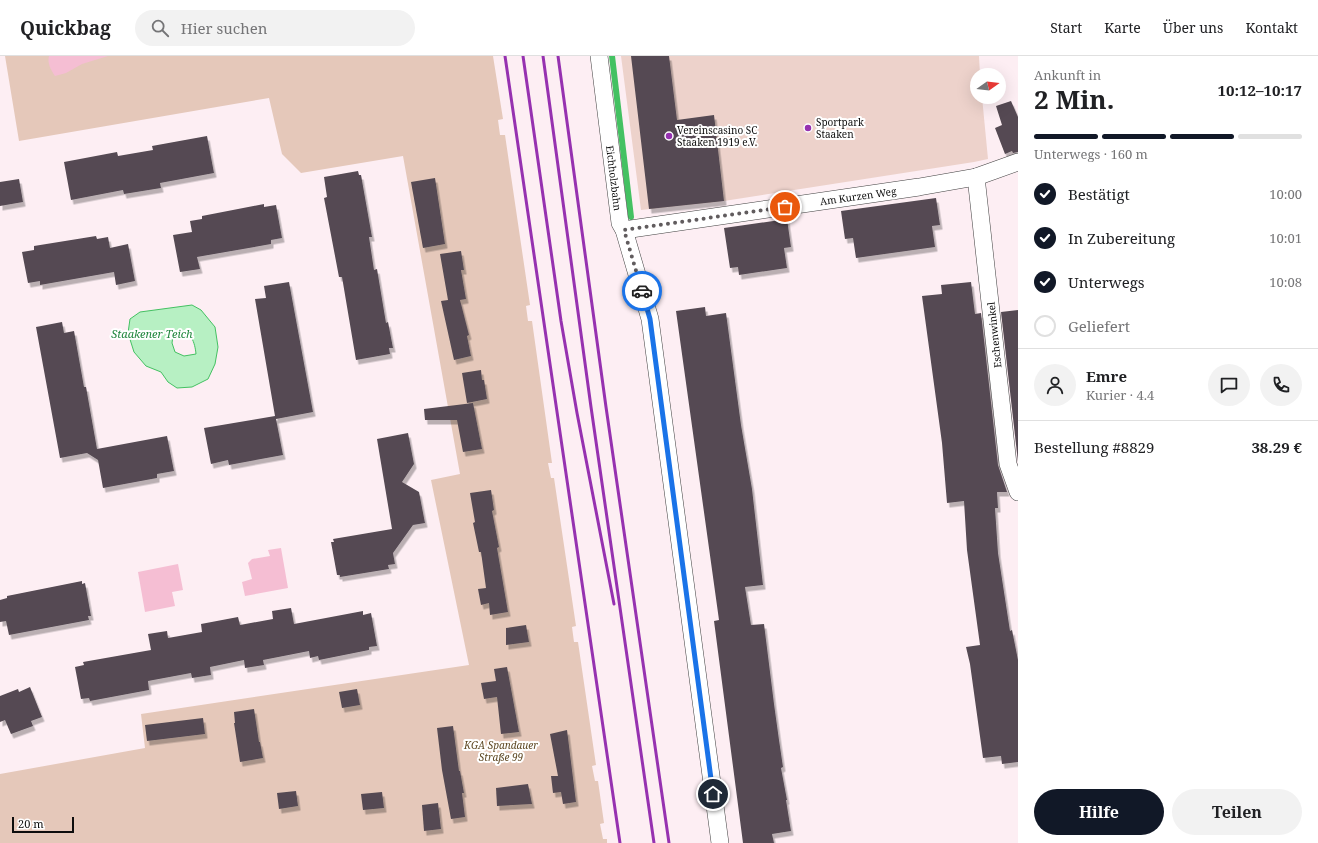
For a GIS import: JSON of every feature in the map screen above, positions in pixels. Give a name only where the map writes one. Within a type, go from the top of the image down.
[{"type":"street","name":"Eichholzbahn","points":[[599,56],[620,223],[624,230],[650,319],[720,843]]},
{"type":"street","name":"Am Kurzen Weg","points":[[624,230],[919,187],[976,177],[1018,162]]},
{"type":"street","name":"Eschenwinkel","points":[[976,177],[1008,464],[1018,492]]},
{"type":"green space","name":"KGA Spandauer Straße 99","points":[[5,56],[493,56],[503,119],[498,120],[500,135],[505,135],[530,305],[526,306],[528,321],[532,321],[552,463],[548,463],[551,478],[554,478],[576,626],[572,627],[574,642],[578,642],[596,765],[592,766],[595,781],[598,781],[604,823],[600,824],[603,839],[607,839],[607,843],[0,843],[0,774],[145,748],[141,714],[469,665],[431,480],[460,474],[403,156],[301,173],[282,154],[269,98],[19,141]]},
{"type":"sand","points":[[49,56],[108,56],[82,64],[66,73],[55,76],[49,64]]},
{"type":"sand","points":[[281,548],[288,588],[245,596],[242,582],[252,579],[248,563],[252,559],[270,556],[268,550]]},
{"type":"sand","points":[[178,564],[183,590],[172,592],[175,606],[145,612],[138,572]]},
{"type":"shaded area","name":"Sportpark Staaken","points":[[621,56],[979,56],[980,68],[970,68],[970,104],[983,104],[988,159],[724,201],[641,210]]},
{"type":"water","name":"Staakener Teich","points":[[192,305],[201,310],[215,327],[218,347],[215,364],[208,379],[192,387],[177,388],[168,382],[161,372],[146,366],[134,352],[128,333],[130,319],[140,312]],"holes":[[[179,331],[183,331],[192,338],[196,354],[184,356],[175,352],[172,343],[173,336]]]},
{"type":"building","points":[[631,56],[669,56],[677,120],[714,115],[724,201],[649,209]]},
{"type":"building","points":[[1011,101],[1018,117],[1018,152],[1013,153],[1012,151],[1005,154],[995,128],[1002,125],[996,106],[1006,104]]},
{"type":"building","points":[[207,136],[214,173],[160,183],[161,188],[124,194],[123,190],[71,200],[64,162],[117,152],[118,156],[153,150],[152,146]]},
{"type":"building","points":[[358,171],[359,175],[361,175],[372,237],[369,237],[374,270],[377,269],[386,323],[388,322],[393,348],[389,348],[390,354],[356,360],[342,277],[339,277],[324,198],[327,197],[324,177]]},
{"type":"building","points":[[435,178],[445,244],[423,248],[411,182]]},
{"type":"building","points":[[19,179],[23,202],[0,206],[0,182]]},
{"type":"building","points":[[936,198],[940,225],[932,226],[935,247],[856,258],[853,238],[845,239],[841,211]]},
{"type":"building","points":[[264,204],[264,207],[276,205],[282,238],[271,240],[271,244],[197,257],[200,269],[180,272],[173,235],[192,232],[190,221],[202,219],[202,216]]},
{"type":"building","points":[[787,219],[791,247],[784,248],[787,268],[739,275],[738,267],[730,268],[724,228]]},
{"type":"building","points":[[96,236],[97,239],[108,237],[110,248],[128,244],[135,281],[116,285],[114,272],[40,285],[40,281],[28,283],[22,252],[34,250],[34,246]]},
{"type":"building","points":[[461,251],[464,270],[461,270],[466,299],[460,300],[469,335],[467,336],[471,356],[454,360],[441,301],[448,300],[440,254]]},
{"type":"building","points":[[289,282],[313,412],[276,419],[283,455],[229,465],[228,460],[211,464],[204,428],[275,416],[255,299],[266,298],[264,286]]},
{"type":"building","points":[[971,282],[975,314],[981,313],[998,465],[1007,492],[997,492],[998,508],[995,508],[998,553],[1010,631],[1012,630],[1018,660],[1018,762],[1002,764],[1001,756],[983,758],[970,664],[966,647],[980,645],[967,550],[964,501],[947,503],[942,443],[922,296],[942,294],[941,285]]},
{"type":"building","points":[[705,307],[706,316],[726,313],[741,425],[752,489],[763,585],[745,587],[751,625],[764,624],[783,767],[781,768],[791,831],[772,834],[774,843],[743,843],[714,621],[719,620],[676,311]]},
{"type":"building","points":[[1018,310],[1018,462],[1001,312]]},
{"type":"building","points":[[62,322],[64,333],[74,331],[97,449],[167,436],[174,471],[157,474],[157,478],[103,488],[98,460],[87,453],[60,458],[36,327]]},
{"type":"building","points":[[481,370],[487,399],[467,403],[462,373]]},
{"type":"building","points":[[473,403],[482,449],[463,452],[457,420],[425,420],[424,409]]},
{"type":"building","points":[[408,433],[414,464],[402,482],[419,492],[425,523],[413,525],[393,553],[395,564],[388,565],[389,569],[340,577],[340,575],[337,575],[331,542],[334,542],[333,539],[392,529],[377,439]]},
{"type":"building","points":[[491,490],[494,510],[492,511],[499,547],[497,548],[508,612],[490,615],[489,603],[481,605],[478,589],[486,588],[481,552],[479,552],[473,523],[475,522],[470,493]]},
{"type":"building","points":[[82,581],[82,584],[85,583],[91,616],[88,616],[89,620],[9,635],[6,621],[0,622],[0,600],[7,598],[7,596]]},
{"type":"building","points":[[291,608],[294,624],[363,611],[363,615],[371,613],[377,646],[369,647],[369,650],[319,660],[318,656],[310,658],[309,651],[263,660],[264,665],[245,668],[244,660],[210,667],[211,675],[192,678],[191,673],[148,681],[149,690],[90,701],[89,698],[81,699],[75,667],[84,665],[83,662],[151,650],[148,634],[167,631],[168,638],[202,632],[201,624],[238,617],[240,625],[273,619],[272,611]]},
{"type":"building","points":[[526,625],[529,642],[506,645],[506,628]]},
{"type":"building","points":[[507,667],[519,732],[501,734],[497,697],[484,699],[481,683],[496,681],[494,669]]},
{"type":"building","points":[[30,687],[42,717],[31,721],[33,726],[11,734],[5,720],[0,722],[0,696],[18,689],[19,692]]},
{"type":"building","points":[[357,689],[360,705],[342,708],[339,692]]},
{"type":"building","points":[[254,709],[263,758],[240,762],[234,723],[234,712]]},
{"type":"building","points":[[203,718],[205,734],[147,741],[145,725]]},
{"type":"building","points":[[453,726],[459,771],[464,793],[462,793],[465,817],[451,819],[442,770],[437,728]]},
{"type":"building","points":[[567,730],[576,802],[563,804],[561,792],[553,793],[551,776],[558,776],[550,734]]},
{"type":"building","points":[[528,784],[532,804],[497,806],[496,788]]},
{"type":"building","points":[[296,791],[298,806],[279,809],[277,793]]},
{"type":"building","points":[[382,792],[384,808],[363,810],[361,794]]},
{"type":"building","points":[[438,803],[441,829],[424,831],[422,805]]},
{"type":"waterway","points":[[612,56],[631,217]]},
{"type":"railway","points":[[505,56],[620,843]]},
{"type":"railway","points":[[523,56],[561,321],[577,413],[614,604]]},
{"type":"railway","points":[[543,56],[591,407],[654,843]]},
{"type":"railway","points":[[558,56],[606,407],[669,843]]},
{"type":"way so far","points":[[642,291],[624,230],[785,207]]},
{"type":"place","name":"Sportpark Staaken","points":[[808,128]]},
{"type":"place","name":"Vereinscasino SC Staaken 1919 e.V.","points":[[669,136]]},
{"type":"route","points":[[642,291],[650,319],[713,794]]}]
